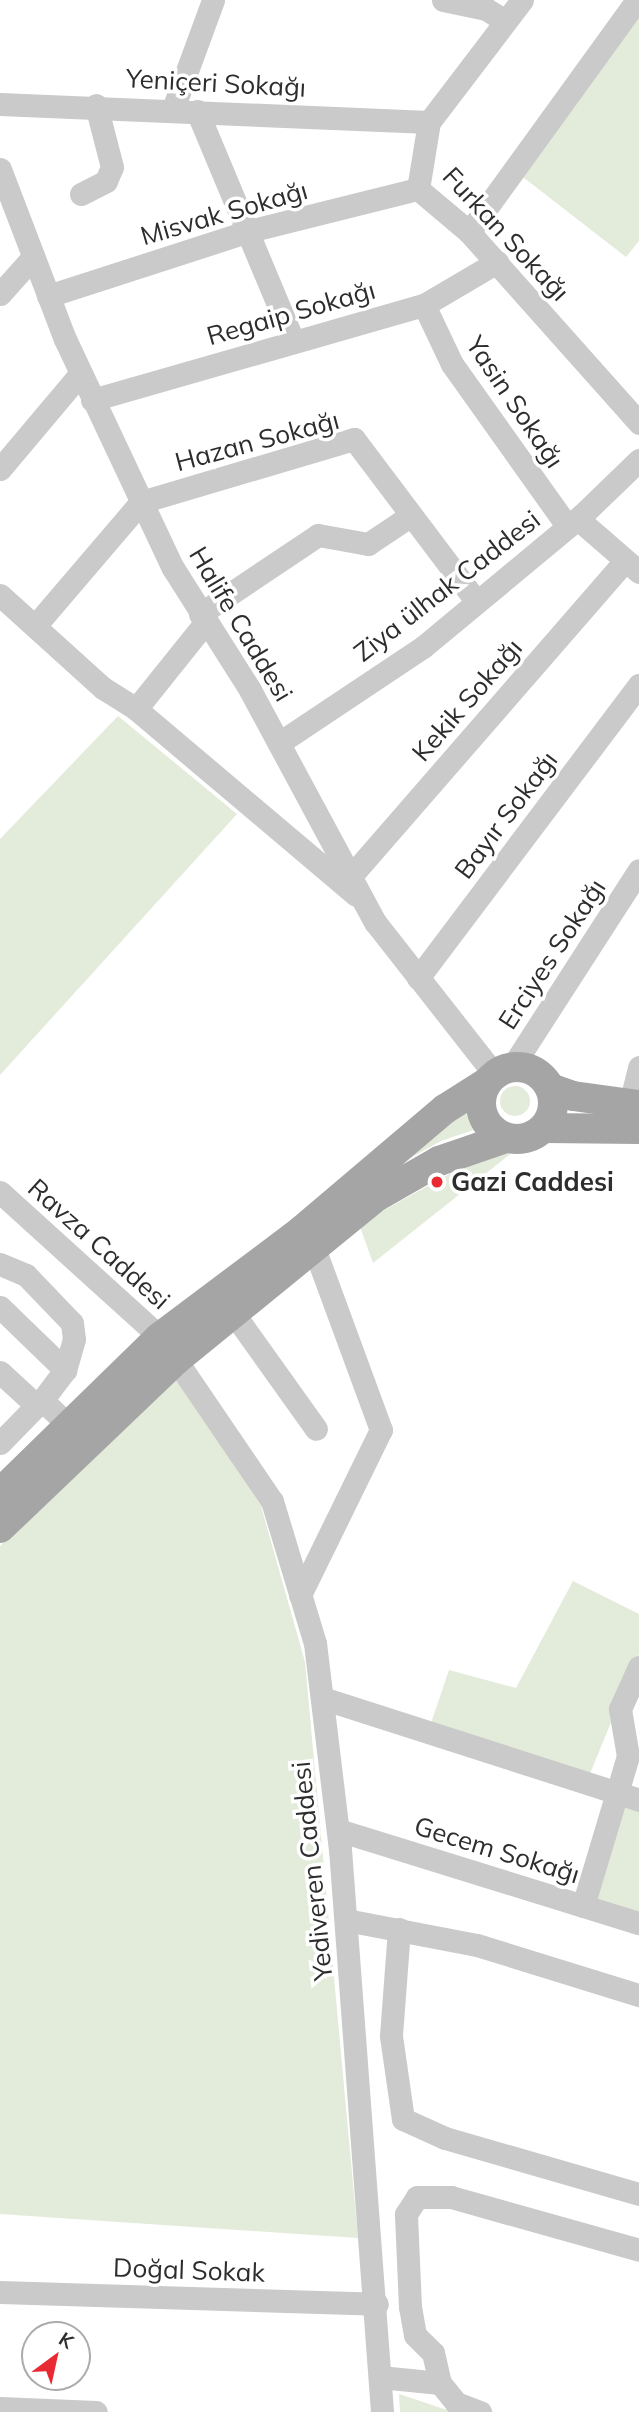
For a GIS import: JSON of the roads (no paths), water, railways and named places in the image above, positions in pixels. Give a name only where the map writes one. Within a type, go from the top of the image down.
[{"type":"main road","points":[[168,1349],[234,1314],[394,1149],[498,1075],[538,1073],[550,1088],[554,1104],[545,1128]]},
{"type":"main road","points":[[498,1075],[482,1094],[483,1117],[506,1138]]},
{"type":"main road","points":[[550,1088],[637,1111]]},
{"type":"main road","points":[[0,1528],[79,1434],[168,1349],[308,1239],[406,1178],[471,1148],[506,1138],[523,1140],[545,1128],[637,1111]]},
{"type":"main road","points":[[0,1493],[79,1434]]},
{"type":"street","points":[[173,109],[213,0]]},
{"type":"street","points":[[443,0],[486,9],[505,21]]},
{"type":"street","name":"Furkan Sokağı","points":[[522,0],[429,122],[418,189],[469,232],[639,422]]},
{"type":"street","points":[[469,232],[637,0]]},
{"type":"street","name":"Yeniçeri Sokağı","points":[[0,104],[96,104],[429,122]]},
{"type":"street","points":[[81,194],[106,181],[112,167],[96,104]]},
{"type":"street","points":[[197,111],[293,341]]},
{"type":"street","name":"Halife Caddesi","points":[[0,169],[80,374],[141,502],[202,618],[279,743],[365,903],[418,978],[498,1075]]},
{"type":"street","name":"Misvak Sokağı","points":[[48,296],[249,231],[418,189]]},
{"type":"street","points":[[0,294],[33,257]]},
{"type":"street","name":"Regaip Sokağı","points":[[92,400],[424,305],[497,262]]},
{"type":"street","name":"Yasin Sokağı","points":[[424,305],[452,364],[573,523]]},
{"type":"street","points":[[0,469],[80,374]]},
{"type":"street","name":"Hazan Sokağı","points":[[141,502],[354,439],[477,602]]},
{"type":"street","name":"Ziya ülhak Caddesi","points":[[279,743],[423,647],[573,523],[639,460]]},
{"type":"street","points":[[35,626],[141,502]]},
{"type":"street","points":[[136,709],[202,618],[318,535],[368,544],[410,516]]},
{"type":"street","points":[[573,523],[632,566]]},
{"type":"street","name":"Kekik Sokağı","points":[[351,876],[632,566]]},
{"type":"street","points":[[0,595],[103,688],[136,709],[365,903]]},
{"type":"street","name":"Bayır Sokağı","points":[[418,978],[639,685]]},
{"type":"street","name":"Erciyes Sokağı","points":[[498,1075],[639,870]]},
{"type":"street","points":[[637,1111],[639,1067]]},
{"type":"street","name":"Ravza Caddesi","points":[[0,1192],[168,1349]]},
{"type":"street","points":[[300,1595],[381,1430],[308,1239]]},
{"type":"street","points":[[0,1264],[26,1275],[69,1316],[74,1339],[65,1370],[40,1403],[0,1443]]},
{"type":"street","points":[[0,1307],[65,1370]]},
{"type":"street","points":[[234,1314],[316,1429]]},
{"type":"street","name":"Yediveren Caddesi","points":[[168,1349],[272,1501],[315,1643],[346,1920],[377,2304],[382,2412]]},
{"type":"street","points":[[0,1371],[79,1434]]},
{"type":"street","points":[[583,1906],[633,1740],[621,1709],[639,1667]]},
{"type":"street","points":[[322,1698],[639,1800]]},
{"type":"street","name":"Gecem Sokağı","points":[[338,1830],[639,1923]]},
{"type":"street","points":[[346,1920],[477,1945],[639,1995]]},
{"type":"street","points":[[399,1929],[391,2036],[399,2108],[406,2122],[445,2138],[639,2194]]},
{"type":"street","points":[[480,2412],[456,2403],[440,2383],[433,2353],[415,2335],[410,2307],[406,2214],[417,2197],[451,2197],[639,2250]]},
{"type":"street","name":"Doğal Sokak","points":[[0,2292],[377,2304]]},
{"type":"street","points":[[380,2377],[440,2383]]},
{"type":"street","points":[[0,2409],[96,2412]]},
{"type":"place","name":"Gazi Caddesi","points":[[437,1182]]}]
